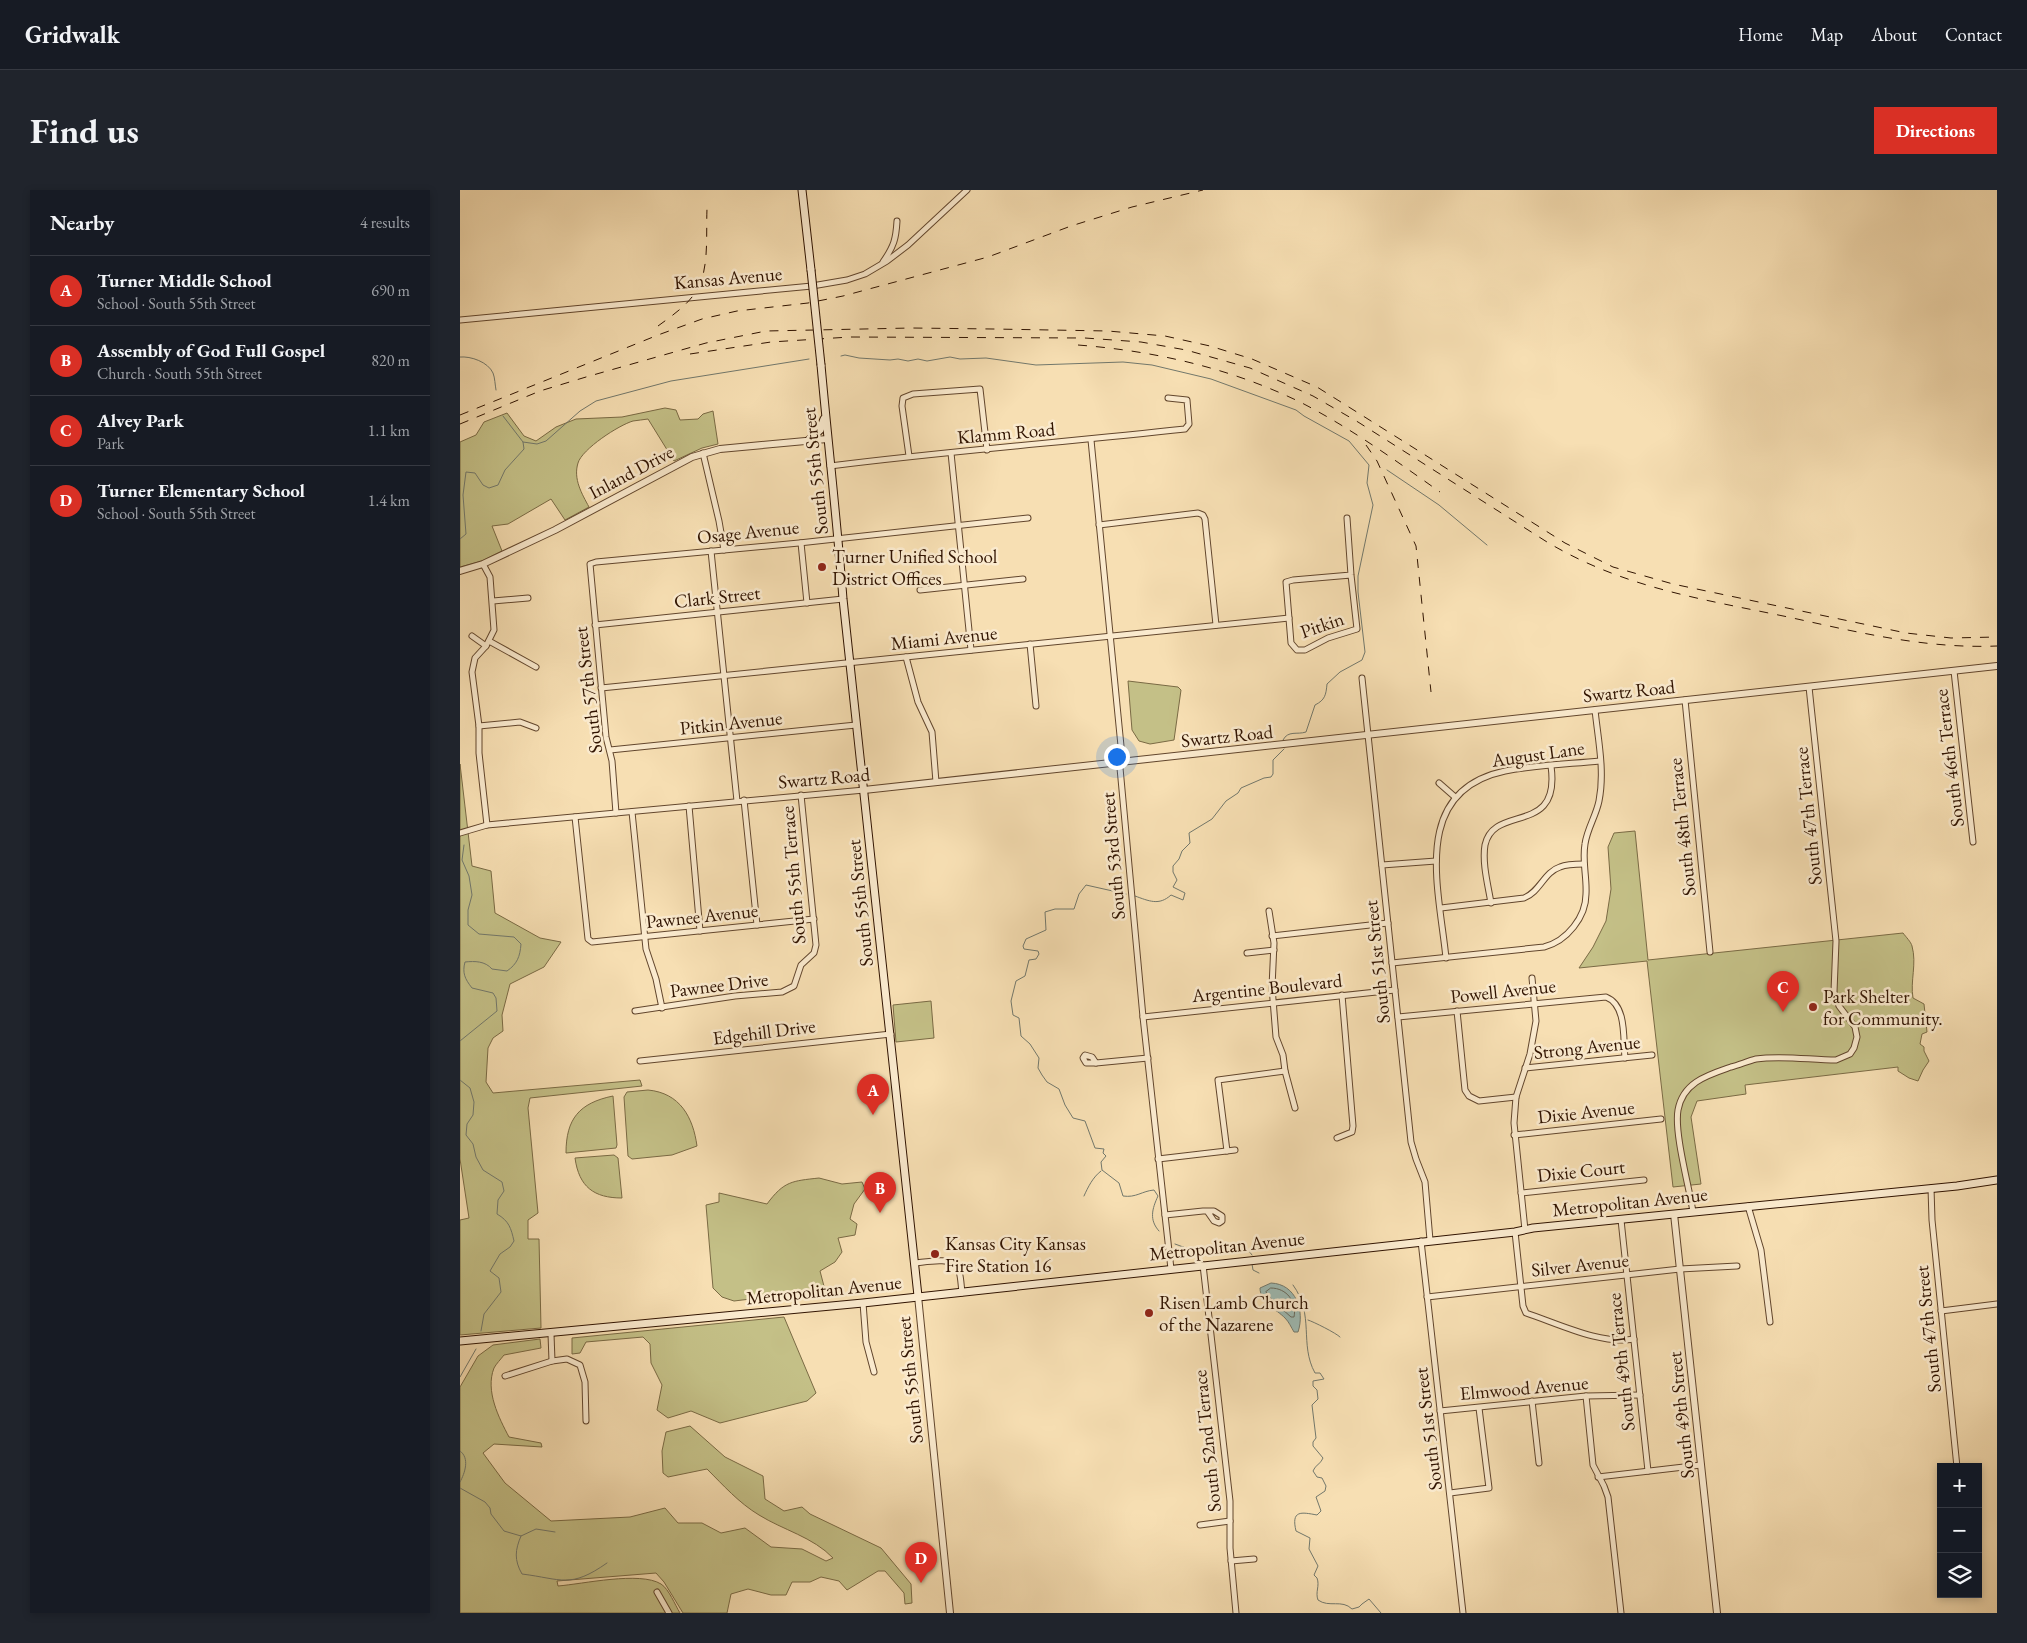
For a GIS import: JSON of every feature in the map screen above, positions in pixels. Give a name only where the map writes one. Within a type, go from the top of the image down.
[{"type":"main road","name":"South 55th Street","points":[[802,190],[821,365],[849,662],[891,1034],[918,1296]]},
{"type":"main road","points":[[809,440],[820,430],[825,413]]},
{"type":"main road","name":"Metropolitan Avenue","points":[[460,1342],[962,1293],[1430,1240],[1997,1180]]},
{"type":"street","name":"Kansas Avenue","points":[[460,320],[812,286],[847,280],[865,274],[908,245],[967,190]]},
{"type":"street","points":[[882,264],[892,250],[896,238],[897,221]]},
{"type":"street","points":[[909,456],[902,406],[903,398],[913,394],[980,389],[987,450]]},
{"type":"street","name":"Klamm Road","points":[[830,466],[909,456],[1091,440],[1186,429],[1188,424],[1188,402],[1184,399],[1168,398]]},
{"type":"street","name":"Inland Drive","points":[[460,571],[483,564],[561,527],[692,457],[703,453],[720,449],[827,439]]},
{"type":"street","name":"South 53rd Street","points":[[1091,440],[1122,756],[1120,762],[1143,1017],[1171,1269]]},
{"type":"street","points":[[703,453],[724,550]]},
{"type":"street","points":[[951,453],[971,650]]},
{"type":"street","points":[[1099,524],[1198,513],[1203,515],[1205,519],[1216,625]]},
{"type":"street","name":"Osage Avenue","points":[[590,564],[1028,518]]},
{"type":"street","points":[[1289,618],[1286,582],[1351,575],[1347,518]]},
{"type":"street","points":[[801,542],[807,603]]},
{"type":"street","points":[[710,551],[737,801]]},
{"type":"street","points":[[483,564],[490,577],[494,630],[488,644],[475,658],[472,668],[480,726],[479,753],[488,825]]},
{"type":"street","name":"South 57th Street","points":[[590,564],[606,737],[610,750],[616,813]]},
{"type":"street","name":"Pitkin","points":[[1289,618],[1291,643],[1296,650],[1305,650],[1328,638],[1357,629],[1351,575]]},
{"type":"street","points":[[920,590],[1023,579]]},
{"type":"street","points":[[493,601],[528,598]]},
{"type":"street","name":"Clark Street","points":[[595,625],[843,599]]},
{"type":"street","name":"Miami Avenue","points":[[601,688],[1289,618]]},
{"type":"street","points":[[472,636],[536,667]]},
{"type":"street","points":[[1030,644],[1036,706]]},
{"type":"street","points":[[906,657],[918,702],[932,732],[936,782]]},
{"type":"street","name":"Swartz Road","points":[[460,833],[488,825],[864,790],[1997,666]]},
{"type":"street","name":"South 46th Terrace","points":[[1954,671],[1974,842]]},
{"type":"street","name":"South 51st Street","points":[[1362,678],[1411,1142],[1425,1182],[1430,1240]]},
{"type":"street","name":"South 47th Terrace","points":[[1693,1212],[1678,1126],[1678,1110],[1682,1096],[1699,1078],[1756,1059],[1836,1060],[1844,1058],[1854,1048],[1857,1037],[1855,1027],[1839,1006],[1834,992],[1836,941],[1810,687]]},
{"type":"street","name":"South 48th Terrace","points":[[1684,700],[1710,952]]},
{"type":"street","points":[[1392,963],[1544,947],[1556,942],[1572,928],[1584,907],[1586,895],[1584,845],[1599,802],[1602,774],[1595,710]]},
{"type":"street","points":[[480,726],[520,722],[536,728]]},
{"type":"street","name":"Pitkin Avenue","points":[[610,750],[856,725]]},
{"type":"street","name":"August Lane","points":[[1456,797],[1465,788],[1484,777],[1506,771],[1600,760]]},
{"type":"street","points":[[1490,903],[1484,854],[1490,834],[1496,827],[1529,815],[1543,807],[1552,789],[1551,766]]},
{"type":"street","points":[[1439,783],[1456,797],[1442,821],[1435,851],[1446,958]]},
{"type":"street","name":"South 55th Terrace","points":[[798,975],[801,966],[814,954],[816,948],[801,795]]},
{"type":"street","points":[[744,800],[757,925]]},
{"type":"street","points":[[689,806],[700,931]]},
{"type":"street","points":[[632,812],[645,937],[662,1008]]},
{"type":"street","name":"Pawnee Avenue","points":[[575,817],[588,938],[592,942],[814,919]]},
{"type":"street","points":[[1382,865],[1436,861]]},
{"type":"street","points":[[1441,908],[1514,901],[1533,895],[1552,871],[1559,867],[1584,864]]},
{"type":"street","points":[[1269,912],[1274,950],[1272,977],[1276,1037],[1283,1054],[1285,1071],[1296,1108]]},
{"type":"street","points":[[1272,936],[1388,923]]},
{"type":"street","points":[[1247,953],[1274,950]]},
{"type":"street","name":"Pawnee Drive","points":[[635,1010],[662,1008],[735,996],[782,992],[794,986],[798,975]]},
{"type":"street","points":[[1525,1230],[1514,1135],[1516,1097],[1534,1038],[1536,1003],[1532,978]]},
{"type":"street","name":"Argentine Boulevard","points":[[1143,1017],[1395,990]]},
{"type":"street","points":[[1337,1138],[1352,1132],[1353,1126],[1342,995]]},
{"type":"street","name":"Powell Avenue","points":[[1398,1017],[1599,996],[1610,998],[1617,1004],[1620,1012],[1624,1058]]},
{"type":"street","points":[[1458,1011],[1465,1090],[1469,1096],[1479,1101],[1516,1097]]},
{"type":"street","name":"Edgehill Drive","points":[[640,1061],[891,1034]]},
{"type":"street","name":"Strong Avenue","points":[[1525,1068],[1652,1056]]},
{"type":"street","points":[[1096,1063],[1148,1058]]},
{"type":"street","points":[[1227,1152],[1218,1080],[1285,1071]]},
{"type":"street","name":"Dixie Avenue","points":[[1514,1135],[1661,1119]]},
{"type":"street","points":[[1158,1159],[1234,1150]]},
{"type":"street","name":"Dixie Court","points":[[1521,1193],[1644,1180]]},
{"type":"street","name":"South 47th Street","points":[[1930,1188],[1957,1463]]},
{"type":"street","points":[[1748,1206],[1762,1250],[1770,1322]]},
{"type":"street","points":[[1165,1215],[1207,1211]]},
{"type":"street","name":"South 49th Street","points":[[1674,1214],[1717,1613]]},
{"type":"street","name":"South 49th Terrace","points":[[1621,1220],[1648,1471]]},
{"type":"street","points":[[1515,1232],[1523,1306],[1526,1313],[1604,1340],[1620,1342],[1634,1339]]},
{"type":"street","name":"South 51st Street","points":[[1421,1241],[1464,1613]]},
{"type":"street","points":[[915,1263],[946,1261],[954,1264],[959,1270],[962,1293]]},
{"type":"street","name":"South 52nd Terrace","points":[[1203,1266],[1230,1501],[1231,1561],[1236,1613]]},
{"type":"street","name":"Silver Avenue","points":[[1427,1297],[1680,1269],[1737,1266]]},
{"type":"street","name":"South 55th Street","points":[[918,1296],[950,1613]]},
{"type":"street","points":[[863,1303],[866,1342],[874,1372]]},
{"type":"street","points":[[1941,1311],[1997,1304]]},
{"type":"street","points":[[551,1334],[552,1361]]},
{"type":"street","points":[[505,1376],[552,1361],[567,1359],[580,1365],[585,1382],[586,1421]]},
{"type":"street","name":"Elmwood Avenue","points":[[1440,1410],[1479,1408],[1586,1396],[1640,1395]]},
{"type":"street","points":[[1586,1396],[1593,1465],[1608,1497],[1621,1613]]},
{"type":"street","points":[[1532,1401],[1539,1463]]},
{"type":"street","points":[[1450,1493],[1488,1488],[1479,1408]]},
{"type":"street","points":[[1598,1477],[1702,1465]]},
{"type":"street","points":[[1200,1525],[1230,1521]]},
{"type":"street","points":[[1231,1561],[1254,1560]]},
{"type":"street","points":[[657,1592],[669,1613]]},
{"type":"shaded area","points":[[665,408],[676,410],[680,420],[698,419],[703,414],[713,411],[718,444],[702,448],[674,461],[648,419],[627,423],[610,432],[593,445],[581,457],[578,463],[577,481],[589,507],[565,520],[551,499],[508,524],[492,526],[502,551],[482,561],[460,567],[460,442],[476,435],[484,422],[507,413],[524,436],[536,441],[556,427],[576,419],[622,417]]},
{"type":"shaded area","points":[[1128,681],[1178,687],[1181,690],[1174,740],[1150,744],[1139,741],[1132,730]]},
{"type":"shaded area","points":[[460,764],[472,866],[491,871],[495,913],[540,938],[561,942],[544,967],[510,984],[502,1015],[503,1031],[493,1038],[488,1048],[486,1082],[493,1093],[640,1080],[642,1086],[530,1098],[528,1108],[538,1213],[528,1220],[528,1239],[539,1239],[541,1328],[460,1335],[460,1220],[469,1218],[460,1159]]},
{"type":"shaded area","points":[[1635,831],[1648,960],[1903,933],[1912,946],[1914,959],[1913,998],[1924,1004],[1927,1032],[1922,1034],[1920,1044],[1924,1047],[1929,1061],[1918,1081],[1898,1071],[1898,1067],[1745,1085],[1746,1094],[1697,1101],[1691,1117],[1701,1184],[1673,1187],[1647,961],[1579,968],[1593,947],[1606,921],[1611,889],[1608,847],[1614,833]]},
{"type":"shaded area","points":[[931,1001],[934,1038],[896,1042],[893,1005]]},
{"type":"shaded area","points":[[648,1090],[659,1092],[677,1101],[692,1125],[697,1146],[672,1155],[632,1159],[628,1156],[624,1097],[627,1092]]},
{"type":"shaded area","points":[[613,1096],[616,1148],[566,1153],[569,1131],[577,1114],[591,1103]]},
{"type":"shaded area","points":[[614,1155],[618,1158],[622,1198],[603,1196],[590,1189],[580,1176],[575,1158]]},
{"type":"shaded area","points":[[819,1178],[842,1184],[862,1182],[865,1189],[854,1204],[850,1219],[857,1224],[855,1235],[838,1238],[842,1252],[835,1262],[820,1271],[825,1290],[734,1301],[722,1297],[713,1288],[706,1205],[719,1202],[719,1193],[767,1204],[778,1191],[789,1183]]},
{"type":"shaded area","points":[[784,1317],[816,1393],[807,1401],[720,1423],[691,1411],[668,1418],[657,1410],[662,1385],[651,1363],[650,1344],[643,1337],[586,1342],[580,1353],[572,1354],[572,1338]]},
{"type":"shaded area","points":[[540,1339],[541,1348],[504,1355],[494,1368],[491,1386],[494,1404],[509,1437],[541,1443],[542,1447],[494,1444],[483,1453],[505,1483],[551,1521],[630,1517],[665,1508],[678,1523],[702,1523],[721,1533],[745,1528],[771,1547],[802,1549],[826,1561],[833,1558],[816,1545],[752,1510],[732,1494],[707,1469],[668,1477],[663,1473],[662,1451],[666,1432],[690,1426],[725,1457],[763,1476],[765,1499],[784,1511],[802,1507],[810,1514],[881,1548],[911,1584],[912,1603],[905,1604],[904,1593],[885,1571],[878,1571],[847,1590],[839,1581],[821,1577],[810,1582],[792,1582],[786,1595],[771,1595],[748,1589],[731,1594],[727,1613],[683,1613],[664,1582],[656,1573],[557,1581],[558,1586],[626,1578],[652,1580],[664,1586],[680,1613],[460,1613],[460,1387],[478,1356],[493,1345]]},
{"type":"water","points":[[1271,1283],[1287,1288],[1296,1300],[1300,1316],[1298,1332],[1294,1332],[1286,1320],[1263,1297],[1260,1288]]},
{"type":"waterway","points":[[841,356],[908,361],[918,359],[927,361],[950,357],[960,359],[986,358],[1036,365],[1123,362],[1152,365],[1211,379],[1296,410],[1349,441],[1369,465],[1367,483],[1373,505],[1358,576],[1365,652],[1362,660],[1340,672],[1327,684],[1324,697],[1315,705],[1306,732],[1287,735],[1283,740]]},
{"type":"waterway","points":[[460,357],[474,359],[491,369],[495,379],[496,390]]},
{"type":"waterway","points":[[523,442],[537,444],[546,441],[580,411],[596,401],[671,381],[809,359]]},
{"type":"waterway","points":[[460,539],[466,534],[463,495],[466,472],[475,473],[483,485],[489,488],[498,485],[505,470],[524,449],[523,442],[503,416]]},
{"type":"waterway","points":[[1387,470],[1439,505],[1487,545]]},
{"type":"waterway","points":[[1135,896],[1149,901],[1158,901],[1171,895],[1183,900],[1185,893],[1173,887],[1177,880],[1173,872],[1173,866],[1179,859],[1182,851],[1190,843],[1189,833],[1212,819],[1226,801],[1238,793],[1241,788],[1271,777],[1273,774],[1273,760],[1284,749]]},
{"type":"waterway","points":[[460,1041],[497,1011],[496,998],[493,993],[472,988],[468,982],[464,973],[465,962],[480,962],[492,969],[507,971],[517,960],[521,944],[514,937],[479,934],[468,925],[468,910],[472,895],[469,876],[462,860],[464,845]]},
{"type":"waterway","points":[[1126,894],[1086,885],[1079,894],[1074,909],[1055,909],[1045,912],[1046,930],[1026,939],[1023,946],[1024,949],[1038,951],[1039,954],[1036,959],[1029,960],[1025,976],[1016,981],[1011,1001],[1013,1015],[1019,1018],[1021,1036],[1030,1044],[1039,1058],[1038,1068],[1042,1075],[1047,1082],[1059,1089],[1065,1105],[1073,1118],[1085,1121],[1095,1148],[1104,1149],[1103,1153],[1106,1156],[1101,1162],[1102,1170],[1119,1183],[1123,1196],[1132,1196],[1154,1190],[1158,1196],[1152,1214],[1154,1223],[1159,1231]]},
{"type":"waterway","points":[[460,1080],[470,1088],[474,1102],[473,1115],[467,1124],[466,1135],[473,1144],[476,1157],[483,1170],[502,1182],[504,1191],[498,1200],[497,1214],[509,1225],[514,1241],[510,1247],[500,1254],[490,1271],[499,1278],[501,1292],[484,1314],[481,1331]]},
{"type":"waterway","points":[[1084,1196],[1093,1179],[1101,1171]]},
{"type":"waterway","points":[[1175,1244],[1186,1248],[1215,1247],[1238,1243],[1245,1246],[1252,1255]]},
{"type":"waterway","points":[[1252,1264],[1253,1270],[1259,1273]]},
{"type":"waterway","points":[[1293,1285],[1300,1296],[1303,1307],[1310,1362],[1315,1373],[1320,1373],[1324,1379],[1313,1381],[1318,1399],[1312,1405],[1316,1438],[1313,1446],[1323,1458],[1313,1471],[1317,1477],[1322,1478],[1326,1486],[1325,1491],[1316,1497],[1321,1511],[1317,1515],[1302,1513],[1296,1516],[1296,1531],[1310,1538],[1309,1549],[1318,1566],[1314,1575],[1318,1581],[1318,1600],[1327,1603],[1344,1604],[1352,1609],[1359,1607],[1369,1599],[1381,1613]]},
{"type":"waterway","points":[[1308,1320],[1340,1337]]},
{"type":"waterway","points":[[460,1377],[476,1349]]},
{"type":"waterway","points":[[460,1451],[466,1462],[464,1474],[460,1482]]},
{"type":"waterway","points":[[460,1488],[485,1502],[490,1508],[491,1514],[504,1531],[521,1536],[536,1529],[555,1532]]},
{"type":"waterway","points":[[521,1536],[516,1555],[522,1574],[557,1580],[574,1579],[584,1576],[607,1563]]},
{"type":"railway","points":[[460,415],[702,319],[737,311],[808,303],[843,296],[988,257],[1071,226],[1132,207],[1203,190]]},
{"type":"railway","points":[[658,326],[686,303],[699,286],[706,259],[707,209]]},
{"type":"railway","points":[[460,424],[540,391],[586,377],[706,343],[766,331],[912,328],[993,329],[1108,331],[1165,336],[1210,346],[1252,359],[1317,387],[1565,543],[1613,567],[1673,584],[1906,633],[1951,638],[1997,637]]},
{"type":"railway","points":[[690,354],[771,342],[850,337],[1085,338],[1141,342],[1186,350],[1250,368],[1313,396],[1358,422],[1547,542],[1605,571],[1664,590],[1865,634],[1944,645],[1997,646]]},
{"type":"railway","points":[[1078,345],[1135,352],[1192,363],[1274,390],[1300,402],[1354,433],[1440,492]]},
{"type":"railway","points":[[1366,445],[1377,461],[1416,546],[1431,692]]},
{"type":"place","name":"Turner Unified School District Offices","points":[[822,567]]},
{"type":"place","name":"Park Shelter for Community.","points":[[1813,1007]]},
{"type":"place","name":"Alvey Park","points":[[1783,1012]]},
{"type":"place","name":"Turner Middle School","points":[[873,1115]]},
{"type":"place","name":"Assembly of God Full Gospel","points":[[880,1213]]},
{"type":"place","name":"Kansas City Kansas Fire Station 16","points":[[935,1254]]},
{"type":"place","name":"Risen Lamb Church of the Nazarene","points":[[1149,1313]]},
{"type":"place","name":"Turner Elementary School","points":[[921,1583]]}]
